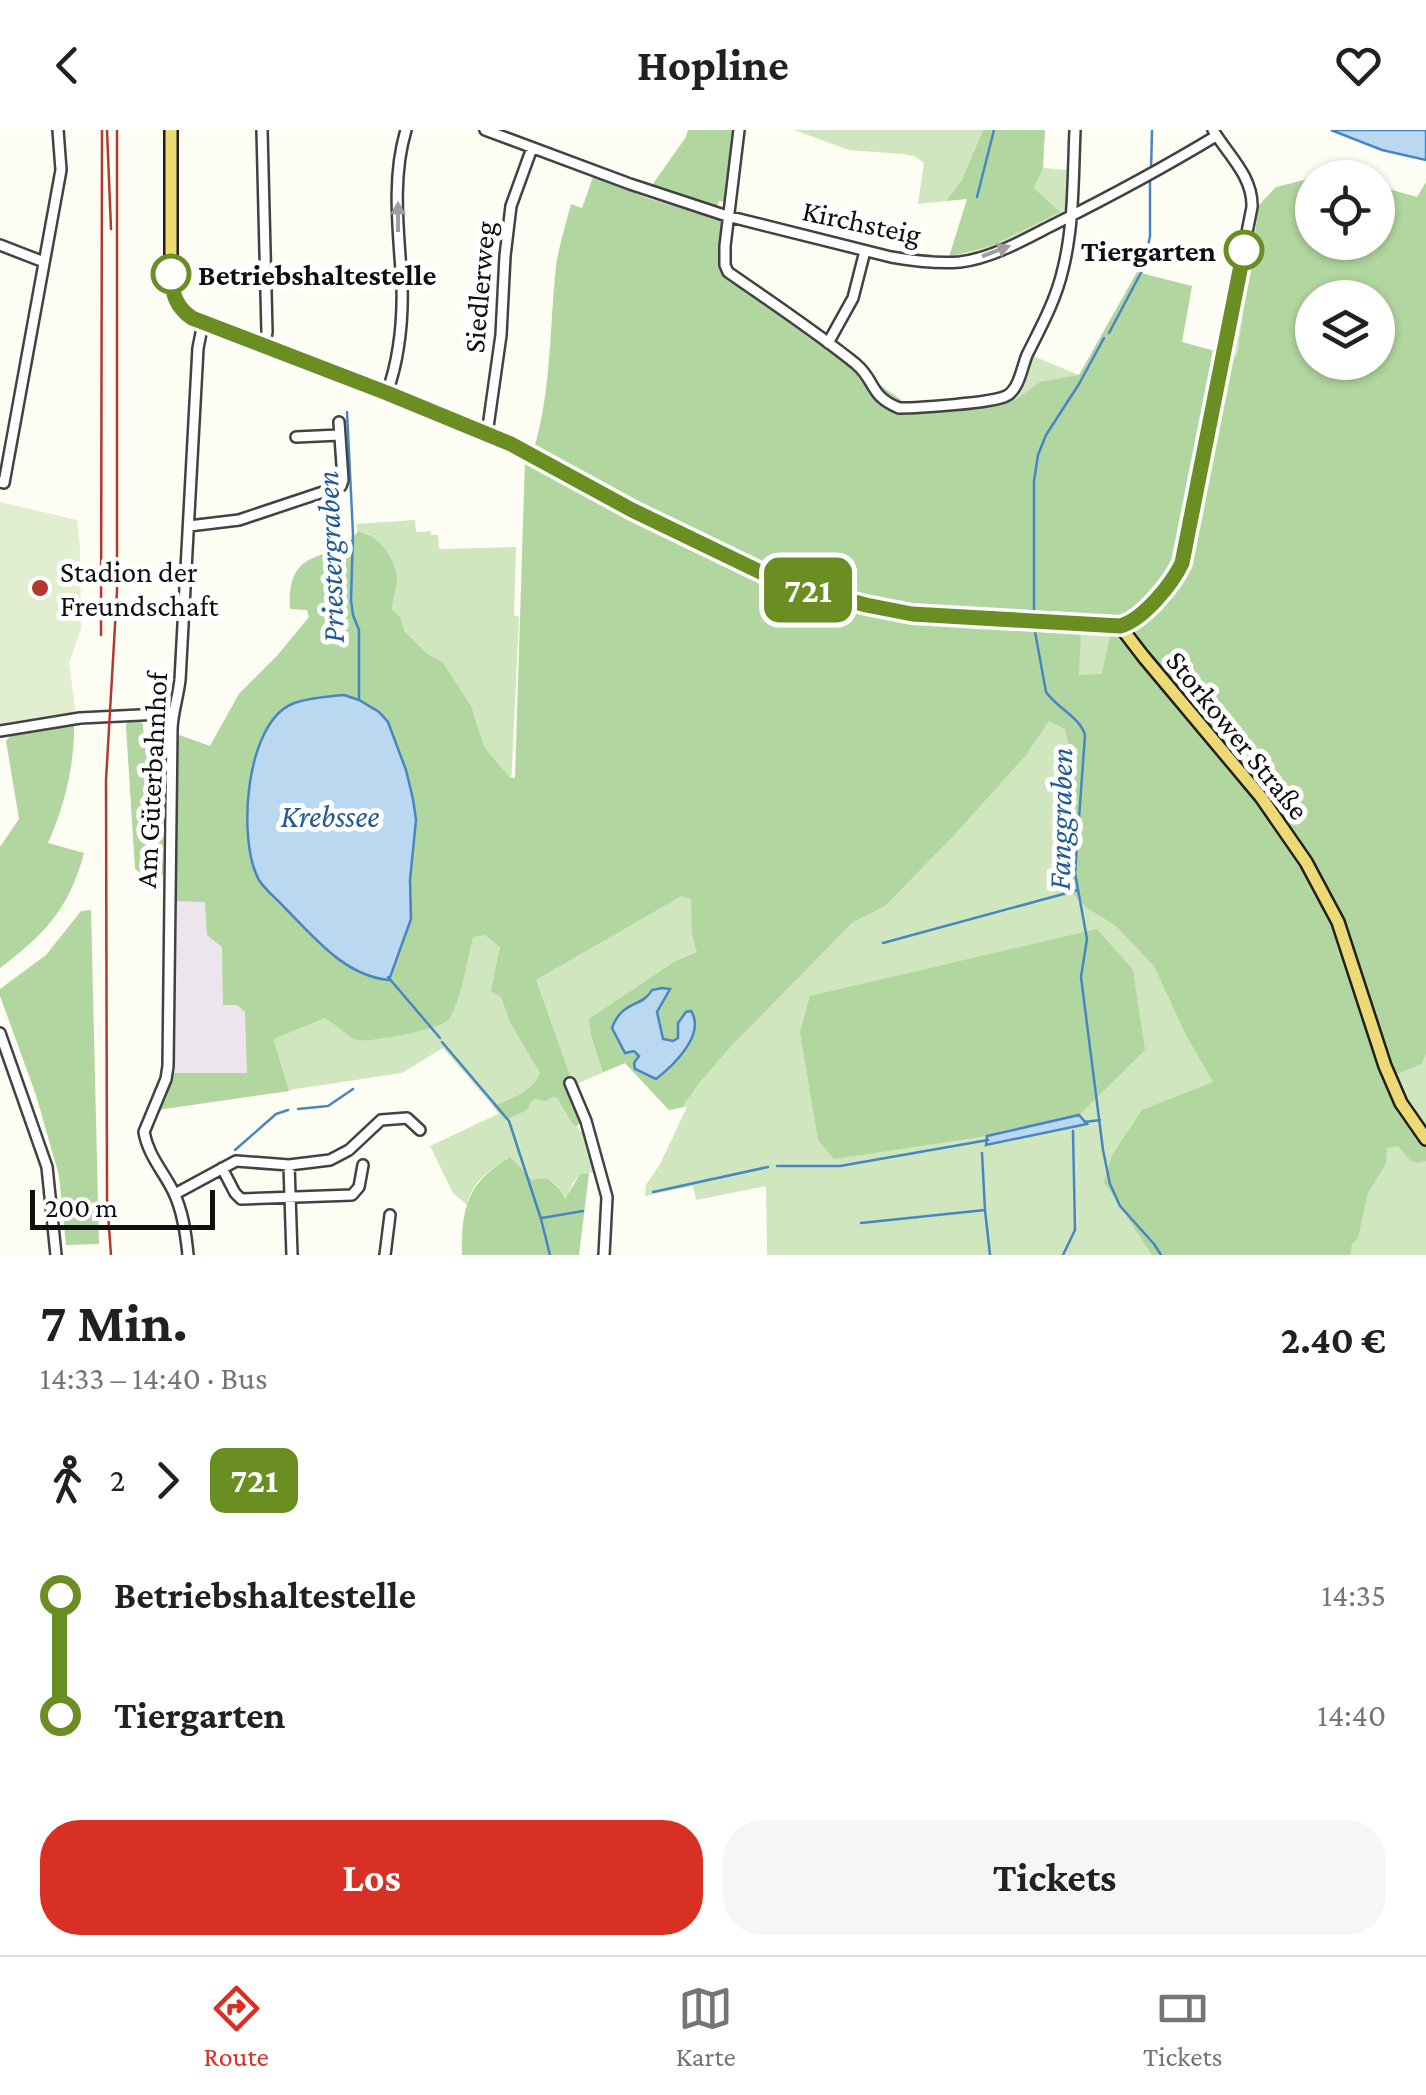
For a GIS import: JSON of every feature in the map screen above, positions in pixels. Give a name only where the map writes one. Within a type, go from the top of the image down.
[{"type":"main road","points":[[170,130],[172,287],[184,313],[203,323],[389,388],[526,451],[699,544],[781,582],[912,614],[1120,626]]},
{"type":"main road","name":"Storkower Straße","points":[[1120,626],[1261,797],[1306,862],[1338,922],[1402,1103],[1426,1139]]},
{"type":"street","points":[[2,482],[62,170],[58,130]]},
{"type":"street","points":[[262,130],[268,332],[264,346]]},
{"type":"street","points":[[389,388],[401,320],[398,180],[406,130]]},
{"type":"street","name":"Kirchsteig","points":[[485,130],[728,216],[915,261],[966,261],[998,251],[1151,175],[1214,133]]},
{"type":"street","points":[[738,130],[728,216],[728,272],[861,368],[876,394],[898,408],[989,400],[1013,390],[1049,313],[1064,268],[1075,130]]},
{"type":"street","points":[[1120,626],[1142,613],[1168,586],[1182,563],[1223,362],[1253,201],[1246,178],[1214,133]]},
{"type":"street","name":"Siedlerweg","points":[[487,434],[501,334],[510,218],[532,148]]},
{"type":"street","points":[[0,245],[44,262]]},
{"type":"street","points":[[828,343],[855,292],[865,251]]},
{"type":"street","name":"Am Güterbahnhof","points":[[188,1255],[175,1194],[144,1132],[168,1066],[172,710],[180,680],[198,348],[203,323]]},
{"type":"street","points":[[189,526],[240,520],[341,486],[339,422]]},
{"type":"street","points":[[296,437],[339,435]]},
{"type":"street","points":[[0,731],[75,718],[160,714],[172,710]]},
{"type":"street","points":[[0,1033],[47,1166],[56,1255]]},
{"type":"street","points":[[570,1083],[586,1121],[607,1197],[604,1255]]},
{"type":"street","points":[[175,1194],[236,1161],[289,1165],[338,1156],[386,1118],[407,1118],[420,1130]]},
{"type":"street","points":[[222,1168],[241,1200],[352,1195],[360,1187],[363,1164]]},
{"type":"street","points":[[289,1165],[292,1255]]},
{"type":"street","points":[[385,1255],[390,1215]]},
{"type":"shaded area","points":[[174,901],[206,901],[207,935],[222,947],[223,1005],[237,1005],[245,1011],[247,1074],[169,1073]]},
{"type":"green space","points":[[688,130],[736,130],[725,202],[719,201],[716,210],[650,188]]},
{"type":"green space","points":[[794,130],[983,130],[962,181],[946,201],[918,204],[924,163],[914,156],[849,150]]},
{"type":"green space","points":[[983,130],[1045,130],[1043,168],[1034,188],[1060,212],[991,246],[949,257],[967,199],[946,201],[962,180]]},
{"type":"green space","points":[[1043,168],[1070,170],[1067,212],[1011,243],[949,260],[991,246],[1059,212],[1034,188]]},
{"type":"green space","name":"Tiergarten","points":[[593,177],[724,221],[721,268],[915,410],[1017,399],[1040,382],[1079,375],[1137,272],[1192,286],[1182,342],[1237,357],[1259,205],[1276,187],[1295,182],[1295,260],[1395,260],[1395,191],[1417,197],[1426,182],[1426,1054],[1421,1064],[1395,1075],[1426,1144],[1426,1161],[1410,1160],[1398,1146],[1387,1148],[1386,1163],[1367,1195],[1358,1238],[1350,1255],[1152,1255],[1104,1182],[1112,1155],[1142,1110],[1213,1082],[1154,966],[1116,926],[1087,908],[1067,888],[1070,756],[1065,729],[1049,721],[1026,755],[954,835],[885,906],[853,922],[732,1045],[682,1107],[669,1110],[625,1063],[603,1072],[589,1019],[674,962],[697,952],[691,899],[682,896],[536,980],[585,1118],[576,1127],[557,1098],[536,1099],[527,1110],[505,1120],[493,1106],[526,1090],[540,1073],[510,1022],[501,997],[491,991],[500,947],[485,935],[473,937],[456,1004],[443,1024],[357,1040],[325,1018],[273,1039],[289,1091],[157,1110],[167,1092],[169,1073],[247,1073],[245,1012],[237,1005],[223,1005],[222,947],[207,935],[205,902],[174,901],[176,734],[210,746],[239,694],[309,617],[307,610],[290,609],[291,587],[304,563],[349,542],[358,531],[379,542],[396,570],[392,610],[400,617],[404,631],[426,653],[443,663],[471,706],[484,747],[510,778],[515,778],[525,459],[530,461],[542,413],[556,266],[571,204],[582,208]],"holes":[[[1081,629],[1111,632],[1102,674],[1079,675]],[[344,695],[359,700],[399,748],[413,799],[416,820],[411,919],[389,979],[360,972],[328,950],[258,877],[308,701]]]},
{"type":"green space","name":"Tiergarten","points":[[1426,182],[1426,1255],[767,1255],[766,1186],[696,1200],[693,1186],[645,1196],[646,1185],[687,1107],[669,1110],[625,1063],[572,1086],[529,1051],[540,1073],[535,1084],[493,1106],[443,1048],[402,1073],[157,1110],[167,1092],[169,1073],[247,1073],[245,1012],[237,1005],[223,1005],[222,947],[207,935],[205,902],[174,901],[176,734],[210,746],[239,694],[309,617],[370,534],[358,531],[356,524],[415,520],[416,532],[431,531],[431,535],[438,535],[439,549],[516,547],[514,615],[519,617],[502,977],[536,980],[682,896],[901,613],[1018,392],[1033,356],[1079,375],[1089,359],[1232,357],[1243,289],[1258,273],[1295,252],[1295,260],[1395,260],[1395,225],[1412,208]]},
{"type":"green space","name":"Stadion der Freundschaft","points":[[0,502],[77,520],[81,629],[69,663],[76,714],[0,725]]},
{"type":"green space","points":[[157,717],[164,730],[163,875],[143,875],[135,869],[126,727],[127,719],[140,720],[144,739],[151,738],[152,721]]},
{"type":"green space","points":[[74,722],[68,784],[48,843],[84,853],[78,873],[53,919],[0,968],[0,847],[19,819],[6,741],[11,735]]},
{"type":"green space","points":[[91,910],[99,1244],[66,1245],[59,1176],[0,989],[46,955],[81,911]]},
{"type":"green space","points":[[1097,929],[1133,970],[1145,1050],[1079,1115],[987,1136],[834,1159],[818,1140],[800,1032],[810,996]]},
{"type":"green space","points":[[557,1098],[572,1123],[588,1138],[598,1172],[580,1174],[565,1201],[559,1187],[547,1178],[532,1181],[510,1157],[483,1177],[467,1205],[453,1193],[430,1146],[500,1113],[505,1120],[536,1099]]},
{"type":"green space","points":[[510,1157],[532,1180],[547,1178],[565,1199],[580,1174],[589,1173],[579,1255],[462,1255],[463,1223],[470,1197],[485,1176]]},
{"type":"water","points":[[1331,130],[1426,130],[1426,160],[1382,150]]},
{"type":"water","name":"Krebssee","points":[[344,695],[379,712],[388,722],[413,799],[416,820],[411,919],[389,980],[358,971],[332,954],[268,891],[252,862],[248,839],[247,812],[255,758],[276,716],[297,702]]},
{"type":"water","points":[[670,989],[657,1012],[663,1039],[678,1038],[678,1023],[686,1012],[691,1011],[695,1020],[686,1048],[656,1079],[635,1069],[639,1056],[634,1051],[625,1053],[612,1028],[626,1008],[643,1000],[652,990]]},
{"type":"water","points":[[1079,1115],[1087,1124],[986,1145],[987,1136]]},
{"type":"waterway","points":[[977,197],[994,130]]},
{"type":"waterway","name":"Fanggraben","points":[[1151,171],[1152,130]]},
{"type":"waterway","name":"Fanggraben","points":[[1109,333],[1144,267],[1150,236],[1150,179]]},
{"type":"waterway","name":"Fanggraben","points":[[1034,618],[1034,481],[1038,455],[1104,338]]},
{"type":"waterway","name":"Priestergraben","points":[[347,412],[353,534],[351,600],[359,630],[359,699]]},
{"type":"waterway","name":"Fanggraben","points":[[1034,626],[1046,692],[1085,735],[1075,873],[1087,939],[1081,977],[1103,1150],[1110,1184],[1120,1206],[1161,1255]]},
{"type":"waterway","points":[[883,943],[1078,890]]},
{"type":"waterway","points":[[388,977],[440,1038]]},
{"type":"waterway","points":[[442,1042],[509,1121],[550,1255]]},
{"type":"waterway","points":[[298,1109],[328,1106],[353,1089]]},
{"type":"waterway","points":[[235,1150],[276,1114],[288,1110]]},
{"type":"waterway","points":[[1085,1122],[1100,1120]]},
{"type":"waterway","points":[[1063,1255],[1075,1230],[1073,1131]]},
{"type":"waterway","points":[[777,1166],[840,1166],[988,1140]]},
{"type":"waterway","points":[[982,1153],[990,1255]]},
{"type":"waterway","points":[[653,1192],[768,1167]]},
{"type":"waterway","points":[[861,1223],[985,1210]]},
{"type":"waterway","points":[[542,1218],[583,1211]]},
{"type":"tram line","points":[[107,130],[111,229]]},
{"type":"railway","points":[[101,635],[102,130]]},
{"type":"railway","points":[[111,1255],[107,1199],[106,780],[117,591],[117,130]]},
{"type":"bus line","name":"721","points":[[171,274],[173,295],[192,318],[511,444],[632,510],[781,582],[912,614],[1120,626],[1142,613],[1168,586],[1182,563],[1244,250]]},
{"type":"place","name":"Tiergarten","points":[[1244,250]]},
{"type":"place","name":"Betriebshaltestelle","points":[[171,274]]},
{"type":"place","name":"Stadion der Freundschaft","points":[[40,588]]}]
